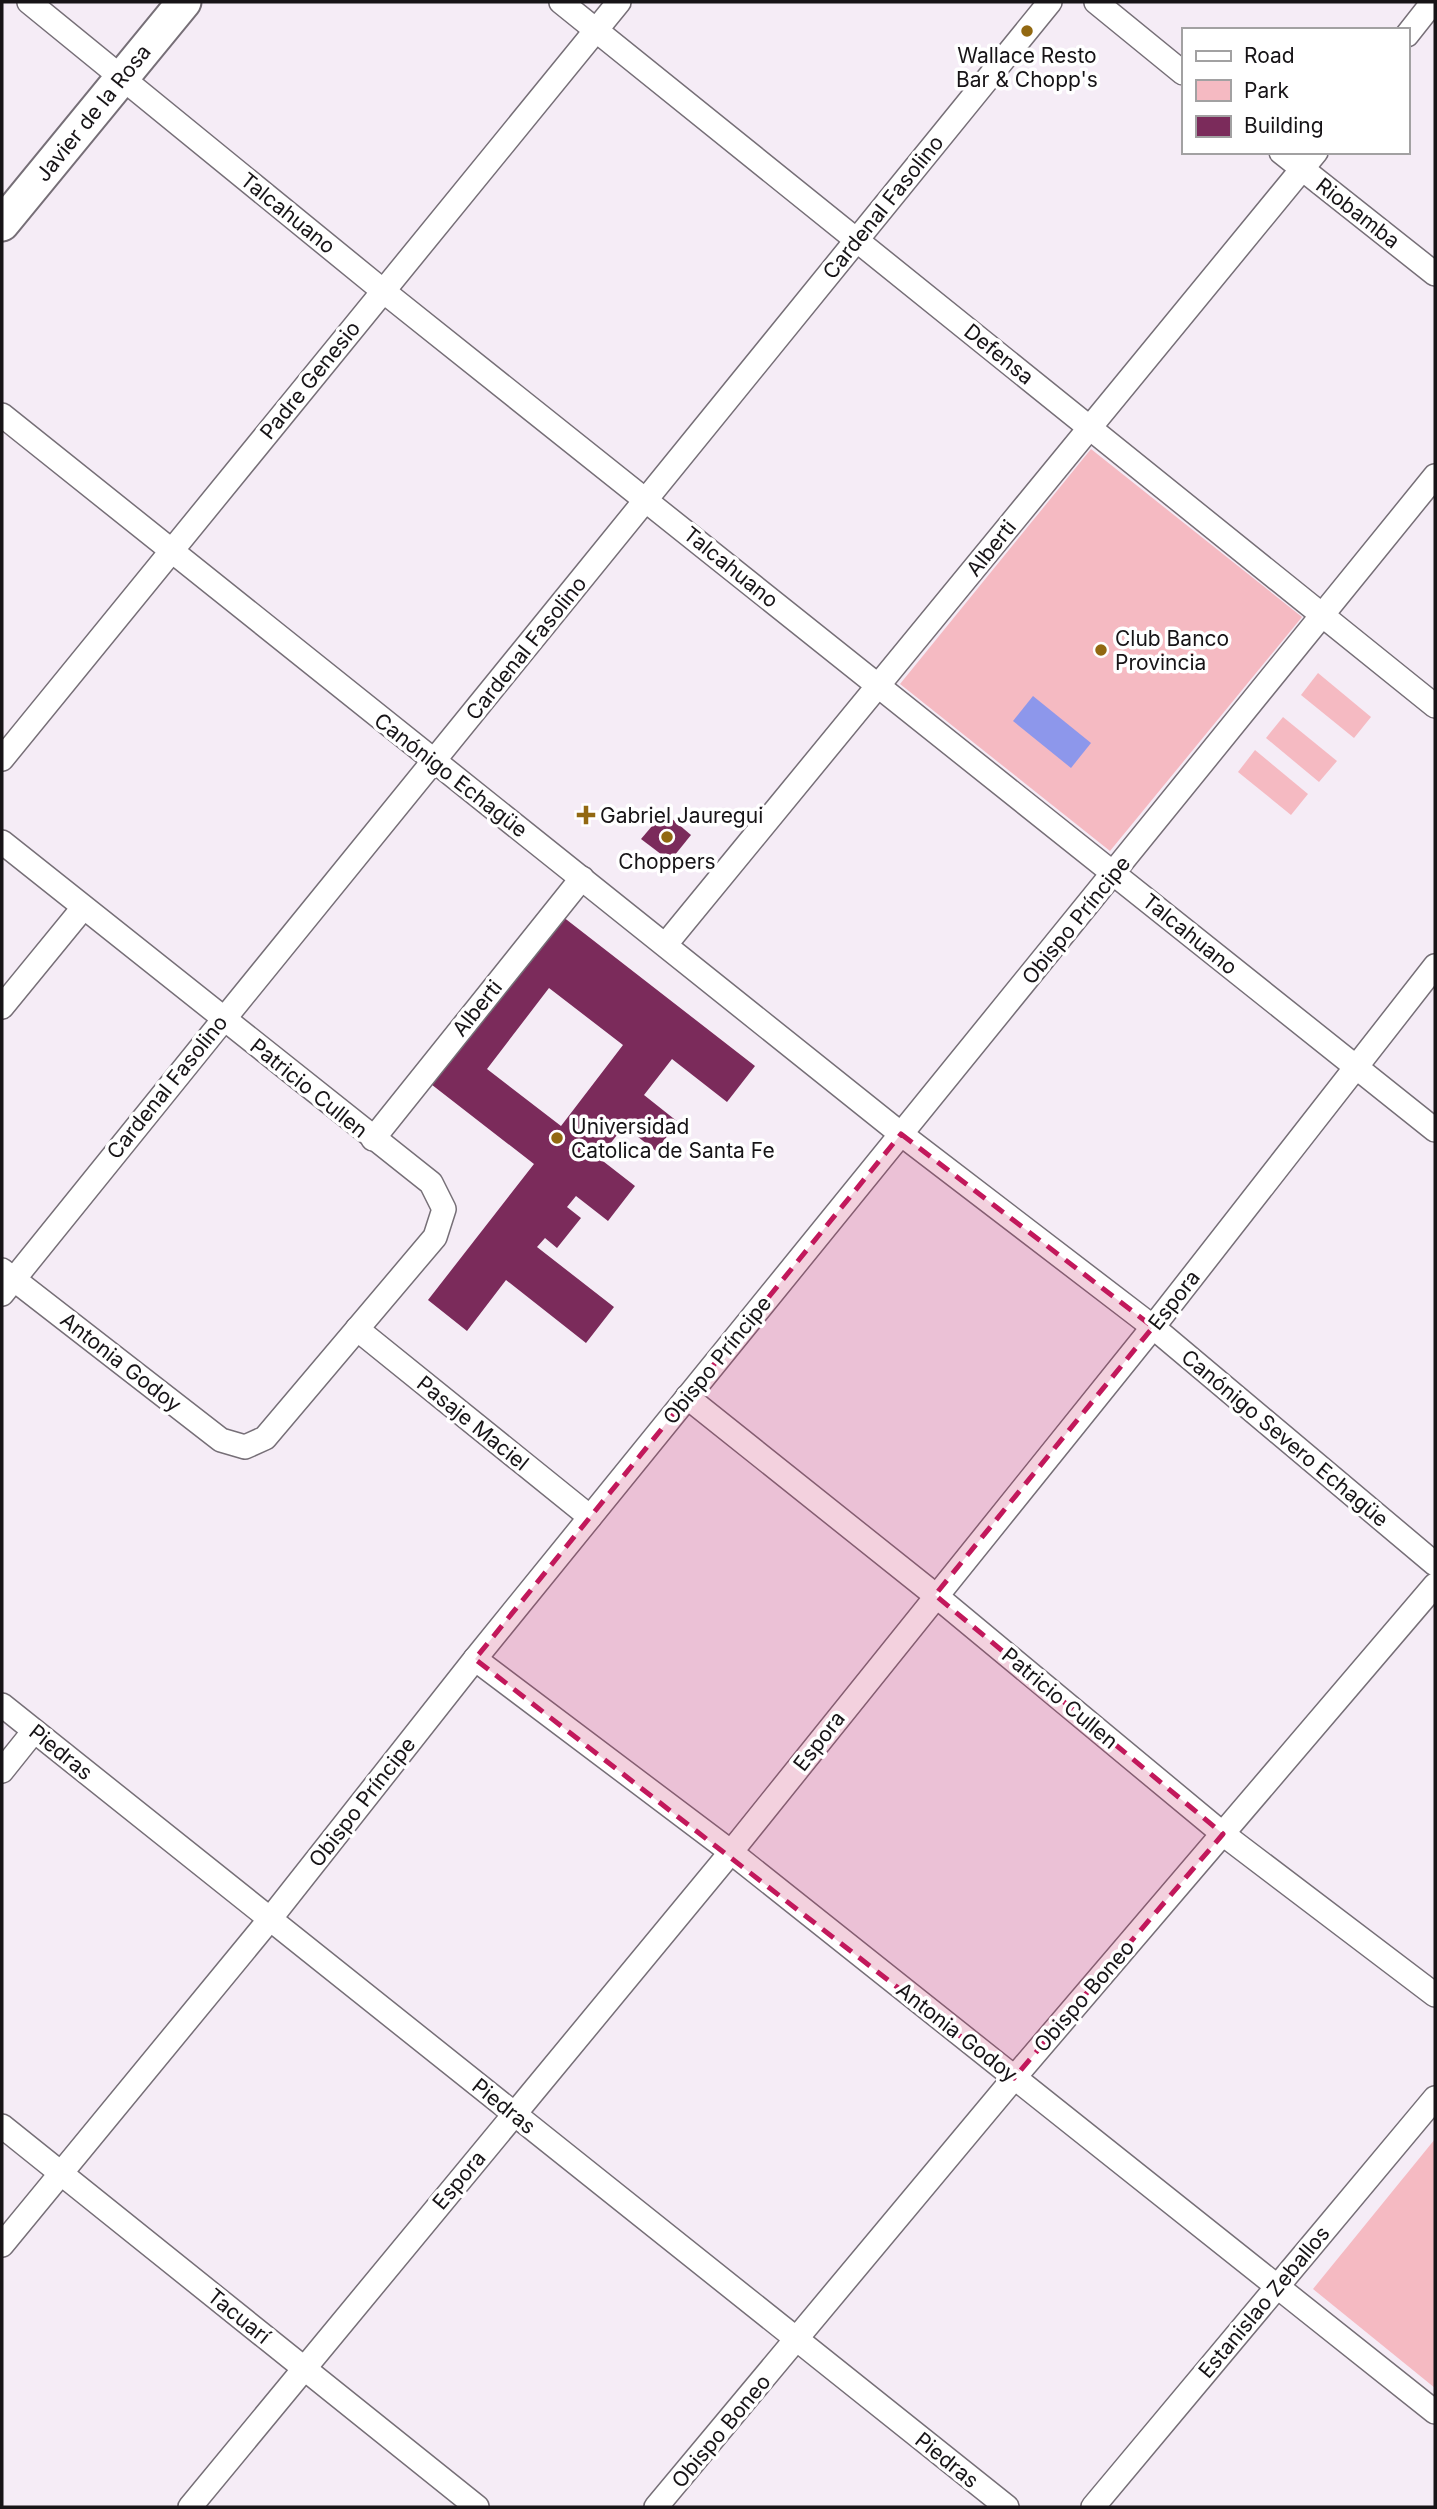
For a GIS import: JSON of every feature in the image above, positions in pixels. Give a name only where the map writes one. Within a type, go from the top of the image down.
[{"type":"street","name":"Talcahuano","points":[[29,2],[382,290],[1435,1130]]},
{"type":"street","name":"Javier de la Rosa","points":[[2,224],[184,2]]},
{"type":"street","name":"Defensa","points":[[561,2],[1435,706]]},
{"type":"street","name":"Padre Genesio","points":[[2,759],[619,2]]},
{"type":"street","name":"Cardenal Fasolino","points":[[6,1281],[434,762],[1050,2]]},
{"type":"street","points":[[1096,2],[1182,72]]},
{"type":"street","points":[[1409,32],[1433,2]]},
{"type":"street","name":"Riobamba","points":[[1287,154],[1309,161],[1435,274]]},
{"type":"street","name":"Alberti","points":[[666,944],[1309,161]]},
{"type":"street","name":"Canónigo Echagüe","points":[[2,415],[901,1134]]},
{"type":"street","name":"Obispo Príncipe","points":[[2,2245],[270,1919],[475,1659],[1435,476]]},
{"type":"street","name":"Patricio Cullen","points":[[2,842],[431,1184],[444,1209],[435,1237],[357,1329]]},
{"type":"street","name":"Alberti","points":[[373,1139],[582,878]]},
{"type":"street","points":[[2,1007],[83,908]]},
{"type":"street","name":"Espora","points":[[190,2507],[731,1852],[1153,1327],[1435,966]]},
{"type":"street","name":"Canónigo Severo Echagüe","points":[[901,1134],[1153,1327],[1435,1564]]},
{"type":"street","name":"Antonia Godoy","points":[[6,1281],[221,1440],[245,1447],[265,1438],[357,1329]]},
{"type":"street","name":"Pasaje Maciel","points":[[357,1329],[590,1517]]},
{"type":"street","name":"Patricio Cullen","points":[[687,1397],[935,1595],[1223,1834],[1435,1995]]},
{"type":"street","name":"Obispo Boneo","points":[[656,2507],[1014,2078],[1435,1585]]},
{"type":"street","name":"Antonia Godoy","points":[[475,1659],[731,1852],[1435,2412]]},
{"type":"street","name":"Piedras","points":[[2,1705],[1007,2507]]},
{"type":"street","points":[[2,1770],[34,1731]]},
{"type":"street","name":"Estanislao Zeballos","points":[[1093,2507],[1435,2098]]},
{"type":"street","name":"Tacuarí","points":[[2,2126],[477,2507]]},
{"type":"highlighted area","points":[[901,1134],[1153,1327],[935,1595],[1223,1834],[1014,2078],[475,1659]]},
{"type":"green space","name":"Club Banco Provincia","points":[[1091,449],[1302,617],[1110,851],[900,684]]},
{"type":"green space","points":[[1318,673],[1371,717],[1354,738],[1301,695]]},
{"type":"green space","points":[[1283,717],[1337,761],[1319,782],[1266,738]]},
{"type":"green space","points":[[1255,750],[1308,794],[1291,815],[1238,772]]},
{"type":"green space","points":[[1435,2139],[1435,2388],[1313,2289]]},
{"type":"water","points":[[1033,696],[1091,743],[1071,768],[1013,721]]},
{"type":"building","name":"Choppers","points":[[664,812],[691,835],[670,861],[641,839]]},
{"type":"building","name":"Universidad Catolica de Santa Fe","points":[[558,913],[755,1066],[727,1102],[672,1059],[644,1095],[678,1122],[656,1151],[624,1126],[599,1158],[635,1186],[608,1221],[576,1196],[567,1207],[581,1218],[557,1248],[545,1238],[537,1247],[614,1307],[586,1343],[506,1280],[467,1331],[428,1300],[534,1164],[427,1081]],"holes":[[[549,988],[623,1045],[561,1126],[487,1069]]]},
{"type":"place","name":"Wallace Resto Bar & Chopp's","points":[[1027,31]]},
{"type":"place","name":"Club Banco Provincia","points":[[1101,650]]},
{"type":"place","name":"Gabriel Jauregui","points":[[586,815]]},
{"type":"place","name":"Choppers","points":[[667,837]]},
{"type":"place","name":"Universidad Catolica de Santa Fe","points":[[557,1138]]}]
